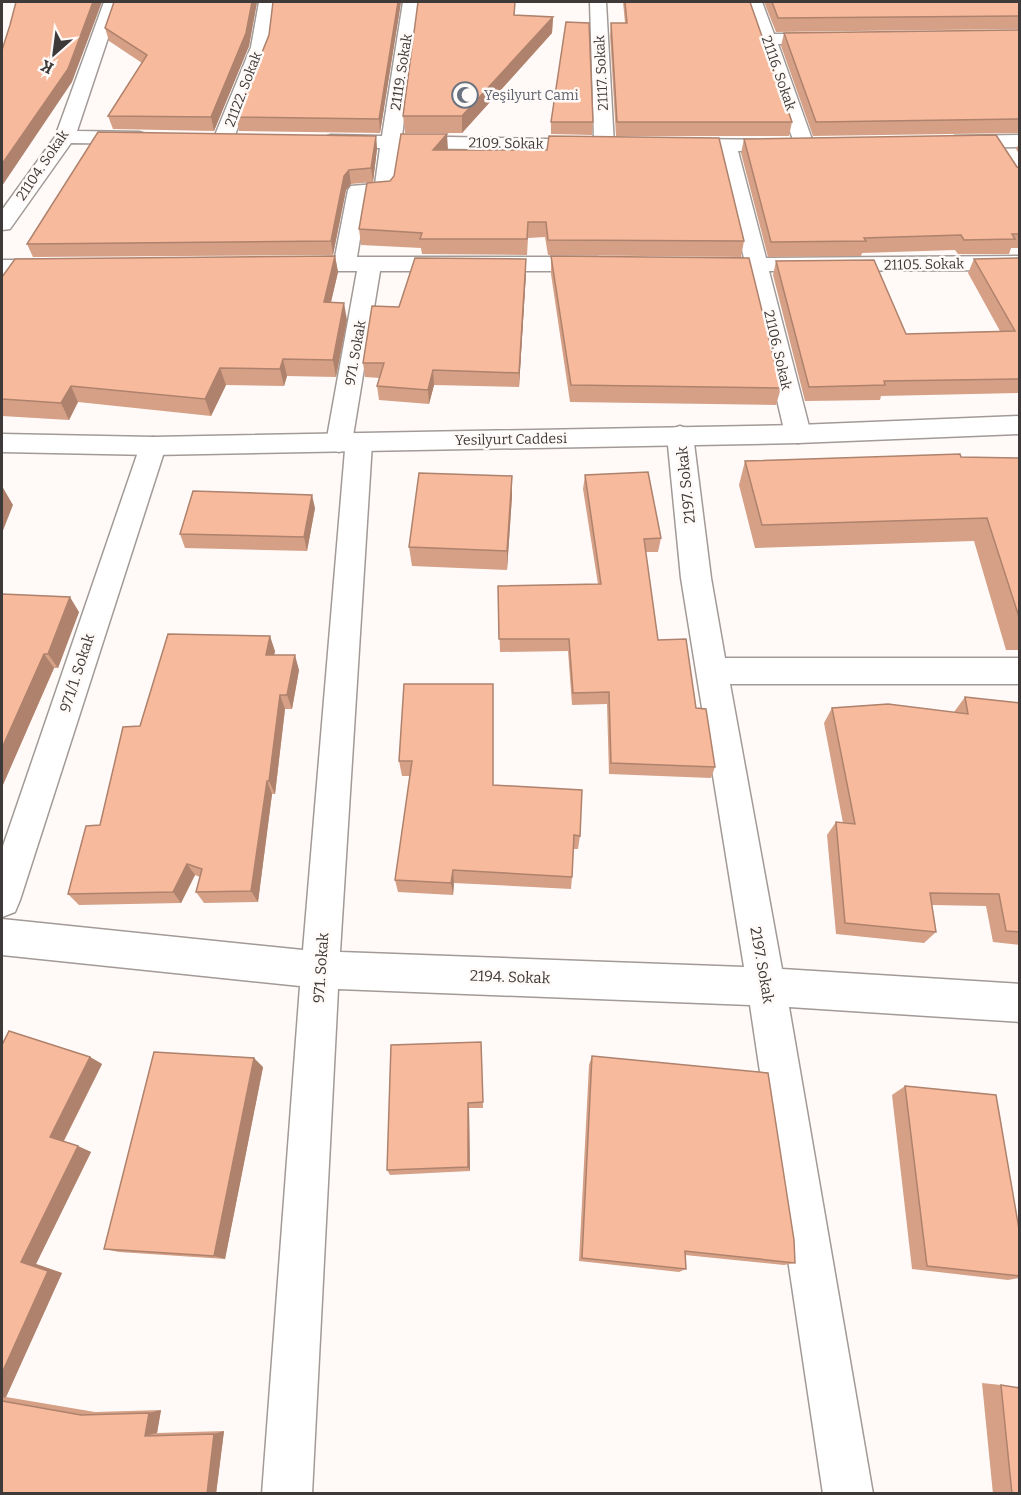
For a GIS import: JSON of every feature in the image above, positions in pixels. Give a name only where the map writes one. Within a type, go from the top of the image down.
[{"type":"street","name":"21104. Sokak","points":[[2,224],[65,137],[112,2]]},
{"type":"street","name":"21122. Sokak","points":[[223,140],[260,47],[267,2]]},
{"type":"street","name":"21119. Sokak","points":[[345,263],[358,190],[384,190],[411,2]]},
{"type":"street","name":"21117. Sokak","points":[[598,2],[604,145]]},
{"type":"street","name":"21116. Sokak","points":[[754,2],[804,145]]},
{"type":"street","points":[[767,39],[850,38]]},
{"type":"street","points":[[65,137],[156,138]]},
{"type":"street","points":[[201,139],[247,140]]},
{"type":"street","name":"2109. Sokak","points":[[307,141],[627,145]]},
{"type":"street","points":[[936,142],[1004,150],[1020,141]]},
{"type":"street","points":[[660,145],[828,144]]},
{"type":"street","name":"21106. Sokak","points":[[727,145],[798,434]]},
{"type":"street","name":"971. Sokak","points":[[287,1494],[320,970],[349,443],[370,263]]},
{"type":"street","name":"21105. Sokak","points":[[688,265],[1020,263]]},
{"type":"street","points":[[274,264],[617,265]]},
{"type":"street","points":[[2,267],[73,266]]},
{"type":"street","name":"Yesilyurt Caddesi","points":[[2,443],[153,446],[349,443],[798,434],[1020,425]]},
{"type":"street","name":"2197. Sokak","points":[[680,435],[696,578],[766,987],[848,1494]]},
{"type":"street","name":"971/1. Sokak","points":[[2,900],[153,446]]},
{"type":"street","points":[[712,671],[1020,671]]},
{"type":"street","name":"2194. Sokak","points":[[2,937],[320,970],[766,987],[1020,1003]]},
{"type":"building","points":[[16,2],[93,2],[68,69],[2,164],[2,50]]},
{"type":"building","points":[[114,2],[252,2],[246,33],[211,117],[108,116],[147,55],[105,28]]},
{"type":"building","points":[[273,2],[398,2],[379,119],[236,117],[269,35]]},
{"type":"building","points":[[418,2],[515,2],[514,15],[553,17],[462,116],[403,116]]},
{"type":"building","points":[[625,2],[750,2],[792,122],[617,122],[611,23],[627,23]]},
{"type":"building","points":[[772,2],[1020,2],[1020,16],[778,18]]},
{"type":"building","points":[[566,22],[589,23],[593,122],[551,122]]},
{"type":"building","points":[[1020,30],[1020,119],[816,122],[784,33]]},
{"type":"building","points":[[98,132],[376,136],[371,168],[349,170],[344,176],[331,241],[27,244]]},
{"type":"building","points":[[401,134],[447,134],[433,150],[547,150],[549,136],[719,138],[744,241],[548,240],[546,222],[528,222],[527,239],[420,239],[422,233],[359,229],[367,183],[390,181],[394,176]]},
{"type":"building","points":[[996,135],[1017,167],[1020,168],[1020,234],[1012,234],[1015,239],[964,240],[961,235],[864,238],[866,241],[771,242],[744,139]]},
{"type":"building","points":[[335,256],[324,302],[344,303],[333,360],[283,359],[280,369],[220,368],[205,399],[71,386],[61,403],[2,399],[2,277],[15,259]]},
{"type":"building","points":[[551,256],[749,258],[781,388],[571,385]]},
{"type":"building","points":[[415,258],[526,259],[519,373],[433,370],[428,390],[377,386],[384,363],[363,363],[372,306],[399,307]]},
{"type":"building","points":[[1020,258],[1020,379],[884,381],[885,385],[809,387],[776,261],[874,260],[906,334],[1015,331],[974,259]]},
{"type":"building","points":[[960,454],[961,457],[1020,458],[1020,620],[987,518],[762,525],[745,461]]},
{"type":"building","points":[[648,472],[661,538],[644,539],[658,640],[686,639],[696,708],[706,709],[715,767],[611,763],[609,692],[573,693],[569,639],[499,639],[498,586],[601,584],[585,475]]},
{"type":"building","points":[[419,473],[512,476],[507,551],[409,547]]},
{"type":"building","points":[[193,491],[312,495],[304,537],[180,534]]},
{"type":"building","points":[[2,594],[70,597],[48,654],[44,654],[2,748]]},
{"type":"building","points":[[168,634],[270,636],[266,655],[295,655],[287,695],[280,695],[251,891],[196,892],[202,869],[187,864],[173,892],[68,894],[86,826],[100,825],[123,727],[140,726]]},
{"type":"building","points":[[404,684],[493,684],[493,785],[582,790],[580,836],[574,835],[572,877],[453,870],[451,883],[395,880],[412,761],[399,761]]},
{"type":"building","points":[[965,697],[1020,703],[1020,932],[1006,931],[999,894],[930,893],[936,932],[845,923],[836,822],[855,824],[832,708],[888,704],[968,714]]},
{"type":"building","points":[[9,1031],[90,1057],[50,1137],[78,1146],[21,1262],[48,1271],[2,1373],[2,1045]]},
{"type":"building","points":[[481,1042],[483,1102],[468,1103],[468,1167],[387,1170],[391,1045]]},
{"type":"building","points":[[154,1052],[254,1058],[214,1256],[104,1249]]},
{"type":"building","points":[[592,1056],[768,1073],[794,1240],[795,1263],[685,1251],[686,1269],[582,1258]]},
{"type":"building","points":[[905,1086],[996,1095],[1020,1235],[1020,1276],[927,1266]]},
{"type":"building","points":[[1001,1385],[1020,1388],[1020,1494],[1012,1494]]},
{"type":"building","points":[[2,1401],[81,1415],[149,1413],[145,1436],[214,1434],[207,1494],[2,1494]]},
{"type":"place","name":"Yeşilyurt Cami","points":[[465,95]]}]
